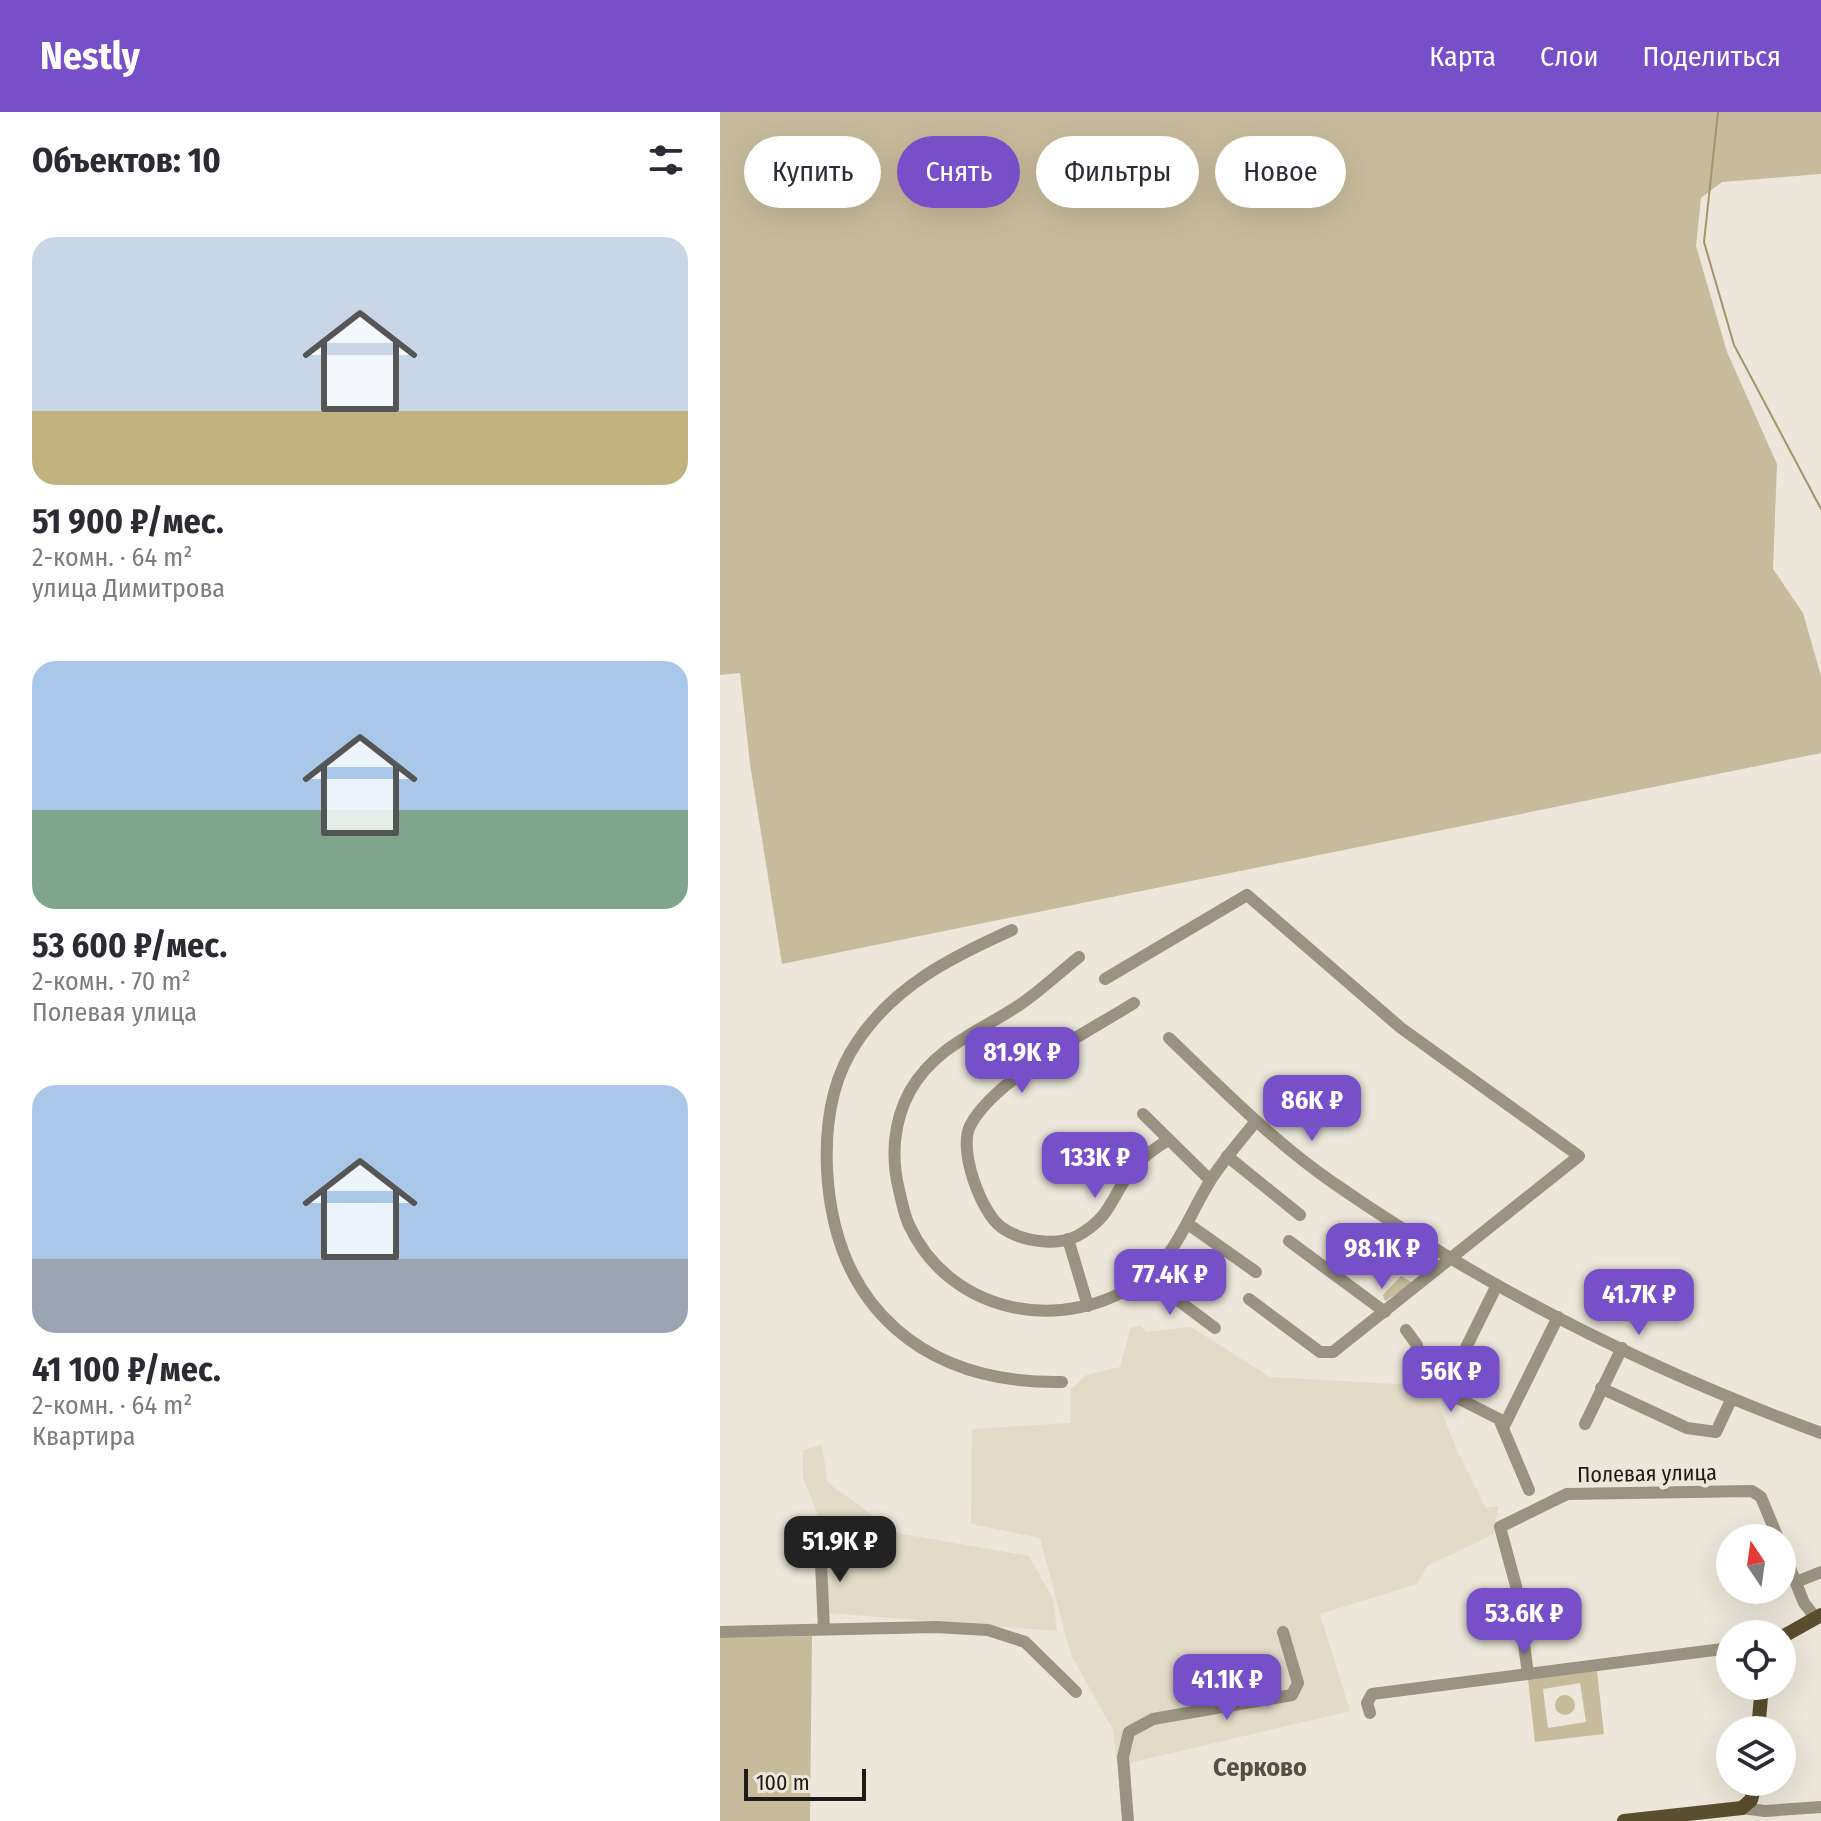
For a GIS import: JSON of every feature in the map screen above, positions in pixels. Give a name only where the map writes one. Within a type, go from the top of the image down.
[{"type":"main road","points":[[1796,1629],[1818,1616]]},
{"type":"main road","points":[[1624,1821],[1742,1808],[1752,1796]]},
{"type":"street","points":[[1105,979],[1247,895],[1401,1028],[1579,1156],[1449,1257],[1385,1312],[1327,1353],[1320,1352],[1249,1299]]},
{"type":"street","points":[[1012,930],[948,959],[916,981],[884,1007],[856,1043],[836,1083],[825,1131],[832,1219],[846,1261],[868,1299],[898,1331],[934,1357],[974,1374],[1003,1380],[1062,1382]]},
{"type":"street","points":[[1079,957],[1019,1005],[947,1046],[910,1091],[900,1120],[892,1162],[908,1224],[923,1248],[970,1295],[1016,1311],[1053,1313],[1088,1306],[1147,1277],[1188,1224],[1210,1180],[1256,1121]]},
{"type":"street","points":[[1134,1003],[999,1088],[968,1128],[967,1159],[981,1198],[1000,1226],[1027,1239],[1068,1239],[1108,1213],[1132,1170],[1168,1140]]},
{"type":"street","points":[[1169,1038],[1256,1121],[1331,1182],[1496,1287],[1731,1400],[1821,1433]]},
{"type":"street","points":[[1143,1114],[1210,1180]]},
{"type":"street","points":[[1227,1156],[1300,1215]]},
{"type":"street","points":[[1188,1224],[1256,1272]]},
{"type":"street","points":[[1068,1239],[1088,1306]]},
{"type":"street","points":[[1289,1241],[1385,1312]]},
{"type":"street","points":[[1147,1277],[1215,1328]]},
{"type":"street","points":[[1445,1390],[1496,1287]]},
{"type":"street","points":[[1503,1428],[1558,1317]]},
{"type":"street","points":[[1406,1330],[1417,1345],[1410,1371],[1499,1419],[1529,1490]]},
{"type":"street","points":[[1585,1424],[1622,1348]]},
{"type":"street","points":[[1601,1388],[1687,1428],[1716,1432],[1731,1400]]},
{"type":"street","name":"Полевая улица","points":[[1528,1674],[1516,1586],[1500,1527],[1567,1494],[1752,1491],[1761,1497],[1772,1524]]},
{"type":"street","points":[[820,1541],[824,1629]]},
{"type":"street","points":[[1818,1616],[1804,1603],[1796,1582],[1821,1572]]},
{"type":"street","points":[[720,1632],[936,1627],[1009,1634],[1025,1642],[1076,1692]]},
{"type":"street","points":[[1128,1821],[1123,1757],[1129,1732],[1153,1719],[1292,1695],[1298,1683],[1283,1632]]},
{"type":"street","points":[[1370,1713],[1367,1703],[1372,1694],[1716,1650]]},
{"type":"street","points":[[1742,1808],[1765,1811],[1821,1807]]},
{"type":"shaded area","points":[[720,112],[1821,112],[1821,174],[1722,182],[1701,198],[1696,246],[1727,352],[1777,464],[1773,569],[1803,613],[1821,676],[1821,753],[782,964],[750,764],[740,673],[720,675]]},
{"type":"shaded area","points":[[1401,1276],[1413,1283],[1385,1301],[1383,1295]]},
{"type":"shaded area","points":[[1141,1326],[1146,1332],[1191,1327],[1270,1377],[1431,1386],[1456,1448],[1486,1508],[1498,1506],[1494,1534],[1427,1566],[1417,1584],[1320,1614],[1350,1711],[1117,1766],[1113,1730],[1071,1655],[1040,1538],[971,1524],[972,1429],[1070,1423],[1070,1390],[1086,1375],[1120,1367],[1131,1327]]},
{"type":"shaded area","points":[[822,1445],[828,1483],[897,1533],[1029,1556],[1053,1599],[1057,1631],[828,1613],[826,1535],[803,1478],[803,1450]]},
{"type":"shaded area","points":[[812,1636],[810,1821],[720,1821],[720,1638]]},
{"type":"shaded area","points":[[1597,1671],[1604,1734],[1535,1742],[1528,1679]],"holes":[[[1580,1683],[1586,1722],[1548,1728],[1543,1689]]]},
{"type":"shaded area","points":[[1565,1695],[1572,1698],[1575,1705],[1572,1712],[1565,1715],[1558,1712],[1555,1705],[1558,1698]]},
{"type":"waterway","points":[[1718,112],[1704,242],[1734,345],[1821,509]]},
{"type":"district","name":"Серково","points":[[1260,1767]]}]
